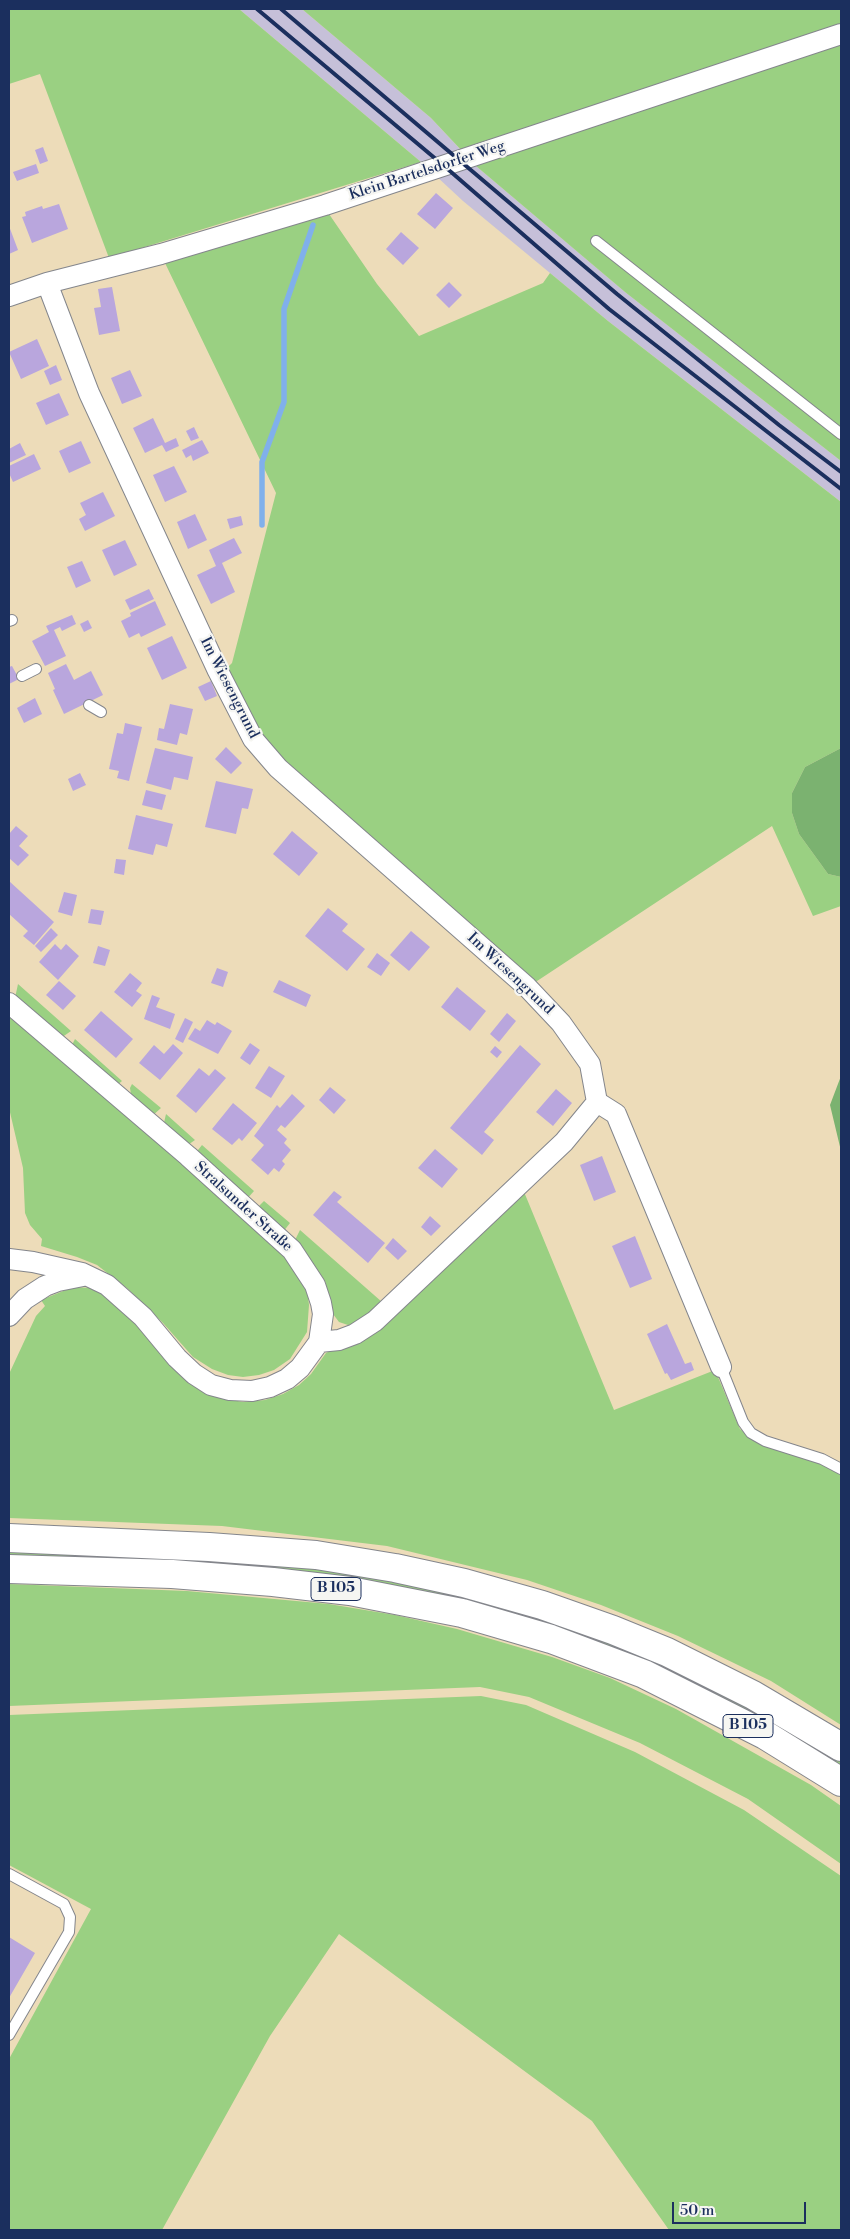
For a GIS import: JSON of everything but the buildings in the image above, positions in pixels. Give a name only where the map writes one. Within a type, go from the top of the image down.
[{"type":"highway","name":"B 105","points":[[9,1538],[210,1546],[307,1555],[395,1568],[464,1583],[542,1605],[613,1630],[667,1652],[753,1694],[841,1747]]},
{"type":"highway","name":"B 105","points":[[9,1569],[172,1574],[273,1582],[350,1590],[462,1613],[551,1639],[644,1674],[766,1735],[841,1782]]},
{"type":"street","name":"Klein Bartelsdorfer Weg","points":[[9,296],[47,283],[161,254],[325,205],[841,34]]},
{"type":"street","name":"Im Wiesengrund","points":[[47,283],[89,392],[218,671],[253,739],[278,768],[527,987],[561,1023],[590,1064],[597,1102]]},
{"type":"street","name":"Stralsunder Straße","points":[[9,1003],[188,1156],[292,1250],[315,1285],[321,1303],[324,1314],[318,1342],[300,1368],[287,1379],[270,1387],[252,1391],[230,1390],[211,1385],[194,1374],[177,1358],[143,1317],[107,1285],[87,1275],[56,1266],[9,1259]]},
{"type":"street","points":[[318,1342],[339,1340],[355,1334],[375,1321],[564,1142],[597,1102],[616,1114],[721,1367]]},
{"type":"street","points":[[9,1316],[25,1299],[45,1286],[58,1281],[87,1275]]},
{"type":"lane","points":[[596,241],[841,434]]},
{"type":"lane","points":[[22,676],[36,669]]},
{"type":"lane","points":[[89,705],[101,712]]},
{"type":"lane","points":[[721,1367],[743,1422],[752,1433],[765,1441],[822,1459],[841,1469]]},
{"type":"lane","points":[[9,1874],[64,1904],[70,1917],[69,1932],[9,2035]]},
{"type":"shaded area","points":[[239,9],[302,9],[431,118],[476,166],[625,292],[841,461],[841,502],[608,321],[463,201],[421,162]]},
{"type":"green space","points":[[9,9],[239,9],[421,162],[109,258],[40,74],[9,84]]},
{"type":"green space","points":[[302,9],[841,9],[841,25],[463,152],[431,118]]},
{"type":"green space","points":[[841,41],[841,461],[625,292],[476,166],[499,156]]},
{"type":"green space","points":[[329,214],[377,284],[419,336],[543,283],[550,273],[608,321],[841,502],[841,748],[805,767],[792,793],[792,813],[799,834],[828,874],[841,877],[841,906],[813,916],[772,826],[531,985],[282,765],[259,735],[224,671],[232,663],[276,493],[165,263]]},
{"type":"green space","points":[[841,748],[841,877],[828,874],[799,834],[792,813],[792,793],[805,767]]},
{"type":"green space","points":[[18,984],[71,1031],[61,1038],[15,998]]},
{"type":"green space","points":[[9,1009],[279,1246],[307,1289],[309,1305],[307,1332],[290,1359],[274,1370],[259,1375],[243,1377],[228,1375],[212,1369],[193,1357],[163,1323],[128,1289],[97,1265],[41,1246],[42,1239],[30,1225],[25,1213],[23,1168],[9,1108]]},
{"type":"green space","points":[[75,1039],[122,1081],[116,1086],[71,1047]]},
{"type":"green space","points":[[841,1076],[841,1151],[830,1105]]},
{"type":"green space","points":[[132,1084],[161,1108],[151,1117],[132,1100],[130,1088]]},
{"type":"green space","points":[[166,1114],[195,1140],[185,1147],[163,1127]]},
{"type":"green space","points":[[202,1145],[254,1191],[246,1200],[194,1155]]},
{"type":"green space","points":[[522,1187],[614,1410],[715,1370],[740,1429],[760,1443],[822,1463],[841,1474],[841,1725],[771,1681],[678,1636],[601,1605],[527,1580],[387,1546],[222,1526],[9,1518],[9,1374],[36,1316],[45,1306],[41,1300],[73,1287],[92,1288],[112,1297],[221,1398],[243,1402],[265,1400],[283,1394],[299,1385],[311,1374],[326,1353],[373,1330]]},
{"type":"green space","points":[[264,1201],[290,1223],[283,1232],[256,1209]]},
{"type":"green space","points":[[300,1230],[382,1302],[359,1324],[348,1325],[339,1322],[333,1314],[325,1281],[315,1266],[294,1242]]},
{"type":"green space","points":[[9,1548],[170,1554],[363,1573],[515,1607],[675,1667],[827,1752],[841,1762],[841,1771],[512,1615],[9,1559]]},
{"type":"green space","points":[[9,1584],[187,1591],[329,1604],[395,1615],[457,1629],[552,1657],[610,1678],[676,1709],[811,1785],[841,1806],[841,1864],[748,1799],[640,1743],[529,1697],[480,1687],[9,1706]]},
{"type":"green space","points":[[481,1696],[526,1705],[635,1752],[744,1810],[841,1876],[841,2230],[669,2230],[592,2121],[339,1934],[270,2036],[162,2230],[9,2230],[9,2059],[91,1909],[9,1865],[9,1715]]},
{"type":"waterway","points":[[262,525],[262,462],[284,402],[284,309],[313,225]]},
{"type":"railway","points":[[257,9],[443,165],[609,309],[841,489]]},
{"type":"railway","points":[[281,9],[617,294],[779,425],[841,472]]}]
